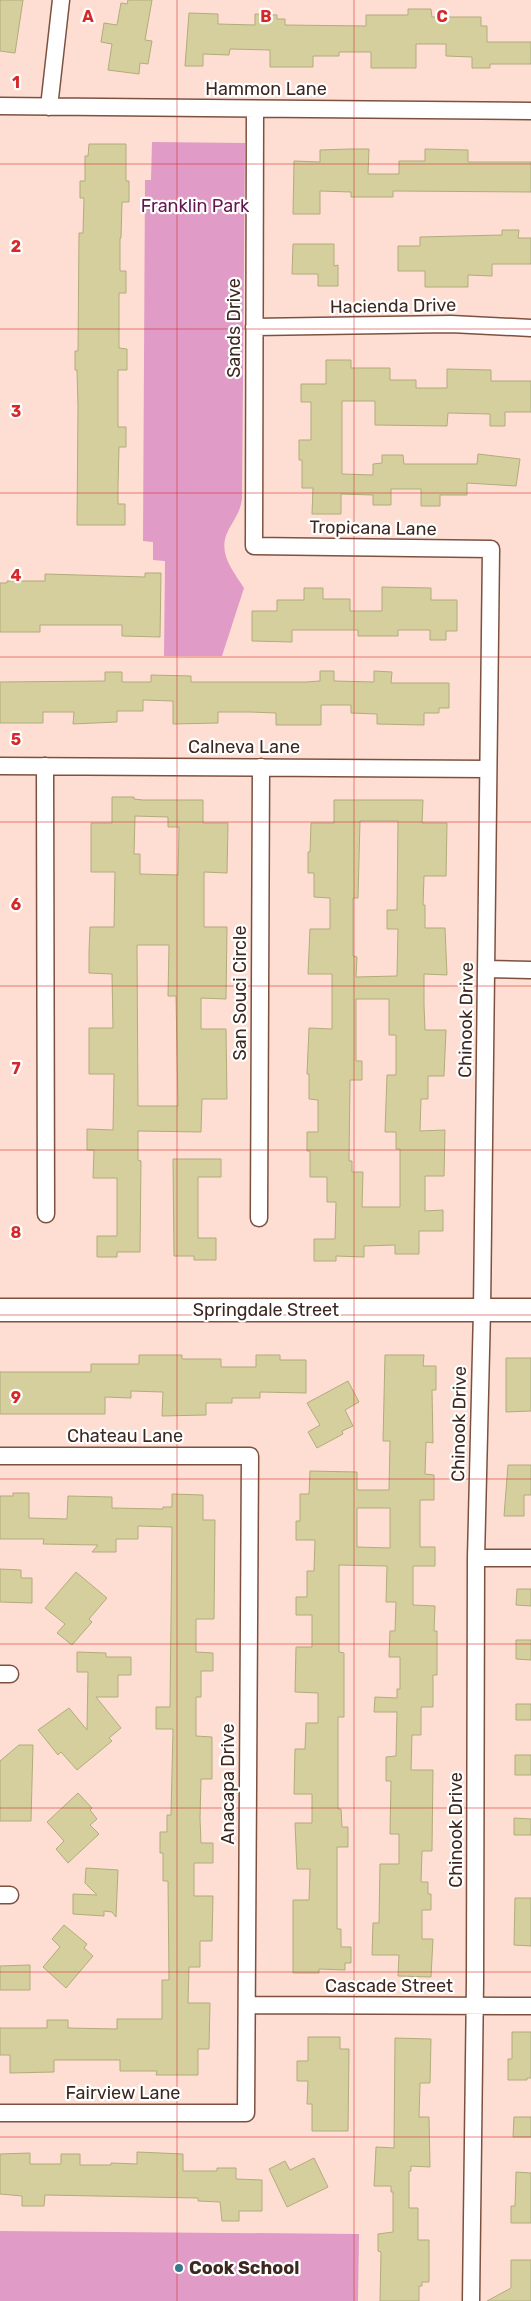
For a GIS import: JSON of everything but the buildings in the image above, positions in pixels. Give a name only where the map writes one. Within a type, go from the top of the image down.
[{"type":"main road","name":"Springdale Street","points":[[0,1310],[531,1310]]},
{"type":"street","points":[[50,107],[61,0]]},
{"type":"street","name":"Hammon Lane","points":[[0,106],[255,110],[531,110]]},
{"type":"street","name":"Sands Drive","points":[[254,546],[255,110]]},
{"type":"street","name":"Hacienda Drive","points":[[254,327],[451,324],[531,328]]},
{"type":"street","name":"Tropicana Lane","points":[[254,546],[491,549]]},
{"type":"street","name":"Chinook Drive","points":[[471,2301],[475,2006],[476,1558],[482,1310],[491,549]]},
{"type":"street","name":"Calneva Lane","points":[[0,766],[488,768]]},
{"type":"street","points":[[45,766],[46,1214]]},
{"type":"street","name":"San Souci Circle","points":[[258,1218],[261,767]]},
{"type":"street","points":[[486,969],[531,970]]},
{"type":"street","name":"Chateau Lane","points":[[0,1456],[250,1456]]},
{"type":"street","name":"Anacapa Drive","points":[[246,2113],[250,1456]]},
{"type":"street","points":[[476,1558],[531,1558]]},
{"type":"street","name":"Cascade Street","points":[[247,2005],[531,2006]]},
{"type":"street","name":"Fairview Lane","points":[[0,2113],[246,2113]]},
{"type":"green space","name":"Franklin Park","points":[[152,142],[245,143],[242,499],[225,539],[224,547],[231,568],[244,588],[222,656],[164,656],[165,561],[153,560],[153,542],[143,541],[145,180],[151,180]]},
{"type":"green space","name":"Cook School","points":[[0,2231],[359,2234],[358,2301],[0,2301]]},
{"type":"place","name":"Cook School","points":[[179,2268]]}]
